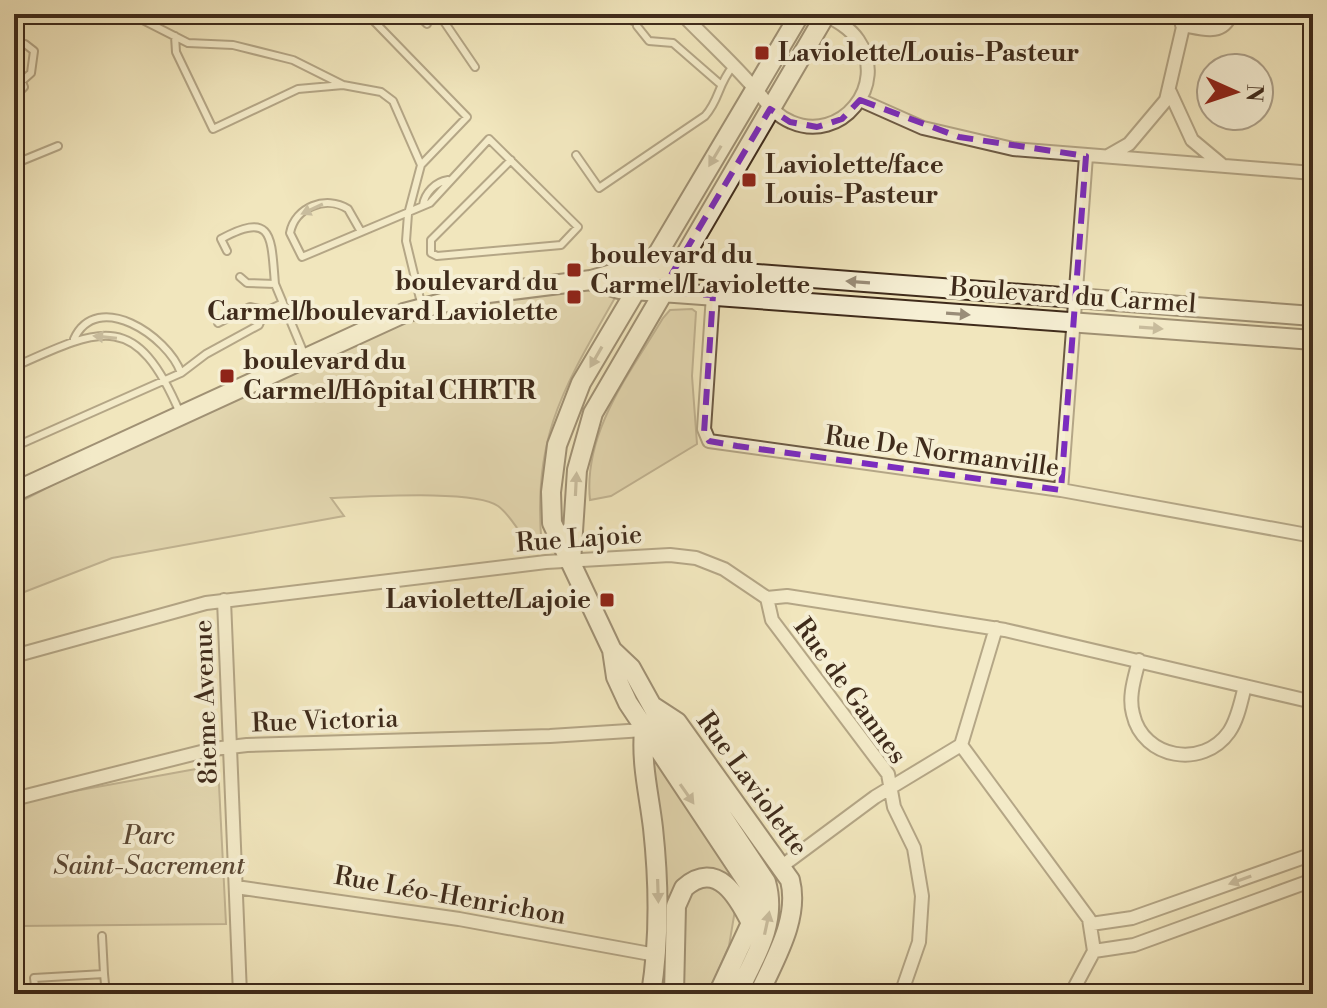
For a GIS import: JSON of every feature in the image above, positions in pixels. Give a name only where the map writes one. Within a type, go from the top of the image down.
[{"type":"street","points":[[571,562],[577,470],[587,429],[608,384],[661,292],[676,268],[770,109],[826,14],[852,32],[862,47],[868,73],[860,100],[842,119],[817,127],[790,122],[770,109],[755,89],[682,14]]},
{"type":"street","name":"Rue Laviolette","points":[[718,994],[751,923],[754,900],[745,877],[644,730],[616,677],[612,650],[552,523],[551,492],[557,445],[581,383],[800,14]]},
{"type":"street","points":[[1101,157],[1129,144],[1158,112],[1170,92],[1184,19],[1215,30],[1226,24],[1231,14]]},
{"type":"street","points":[[1170,92],[1192,140],[1208,156],[1226,166]]},
{"type":"street","points":[[860,100],[898,119],[1013,149],[1313,173]]},
{"type":"street","points":[[1061,490],[1086,156]]},
{"type":"street","name":"Boulevard du Carmel","points":[[14,492],[305,356],[422,308],[486,292],[591,280],[623,271],[676,268],[1313,316]]},
{"type":"street","name":"Boulevard du Carmel","points":[[591,280],[619,289],[1313,340]]},
{"type":"street","points":[[891,309],[893,285]]},
{"type":"street","name":"Rue De Normanville","points":[[713,295],[704,429],[709,441],[1061,490],[1313,536]]},
{"type":"street","points":[[1251,336],[1253,312]]},
{"type":"street","name":"Rue Lajoie","points":[[14,656],[224,600],[523,564],[670,555],[696,558],[724,569],[767,598]]},
{"type":"street","points":[[767,598],[787,596],[996,628],[1313,702]]},
{"type":"street","name":"Rue de Gannes","points":[[767,598],[772,620],[887,772],[894,807],[914,848],[922,896],[919,942],[901,994]]},
{"type":"street","name":"8ieme Avenue","points":[[224,600],[240,994]]},
{"type":"street","points":[[782,866],[891,789],[961,745],[996,628]]},
{"type":"street","name":"Rue Laviolette","points":[[612,650],[631,668],[768,886],[767,928],[737,994]]},
{"type":"street","points":[[1139,660],[1132,693],[1134,719],[1149,742],[1172,754],[1199,754],[1222,740],[1233,726],[1245,686]]},
{"type":"street","name":"Rue Laviolette","points":[[652,705],[677,722],[782,866],[792,888],[791,911],[759,994]]},
{"type":"street","name":"Rue Laviolette","points":[[644,730],[641,758],[657,870],[656,955],[651,994]]},
{"type":"street","name":"Rue Victoria","points":[[14,799],[230,747],[644,730]]},
{"type":"street","points":[[961,745],[1091,924],[1094,951],[1071,994]]},
{"type":"street","points":[[1091,924],[1144,915],[1313,854]]},
{"type":"street","points":[[674,994],[676,906],[680,893],[688,884],[709,878],[724,882],[735,892],[751,923]]},
{"type":"street","points":[[1094,951],[1134,945],[1313,880]]},
{"type":"street","name":"Rue Léo-Henrichon","points":[[236,887],[459,919],[656,955]]},
{"type":"lane","points":[[131,14],[192,44],[233,45],[293,60],[343,85]]},
{"type":"lane","points":[[145,21],[153,14]]},
{"type":"lane","points":[[367,14],[467,117],[421,165],[408,214],[406,245],[422,308]]},
{"type":"lane","points":[[417,14],[427,24]]},
{"type":"lane","points":[[456,14],[445,23],[475,67]]},
{"type":"lane","points":[[628,14],[649,41],[673,43],[719,83]]},
{"type":"lane","points":[[175,36],[176,52],[213,129],[298,89],[343,85],[376,90],[389,98],[421,165]]},
{"type":"lane","points":[[14,49],[25,44],[34,51],[31,73],[22,81]]},
{"type":"lane","points":[[14,63],[23,91],[14,97]]},
{"type":"lane","points":[[576,155],[599,188],[705,116],[716,104],[719,83],[733,66]]},
{"type":"lane","points":[[313,87],[326,76]]},
{"type":"lane","points":[[360,230],[350,211],[342,205],[326,203],[310,207],[291,227],[291,239],[302,257],[430,203],[489,139],[511,160],[578,227],[561,245],[434,255],[428,246],[511,160]]},
{"type":"lane","points":[[14,164],[58,146]]},
{"type":"lane","points":[[227,251],[221,239],[247,225],[262,230],[273,250],[275,284],[305,356]]},
{"type":"lane","points":[[240,277],[247,283],[275,284]]},
{"type":"lane","points":[[262,313],[283,303]]},
{"type":"lane","points":[[218,323],[250,307],[262,313]]},
{"type":"lane","points":[[14,447],[181,373],[206,354],[259,325],[262,313]]},
{"type":"lane","points":[[73,340],[81,325],[91,319],[126,322],[157,339],[181,373]]},
{"type":"lane","points":[[14,367],[73,340],[102,336],[134,344],[152,358],[166,379],[181,415]]},
{"type":"lane","points":[[102,936],[106,994]]},
{"type":"lane","points":[[36,994],[34,978],[104,974]]},
{"type":"highlighted area","points":[[860,100],[959,137],[1086,156],[1061,490],[737,446],[709,441],[704,433],[713,295],[661,292],[770,109],[790,122],[817,127],[842,119]]},
{"type":"green space","points":[[562,285],[616,296],[581,358],[555,415],[542,475],[542,547],[528,541],[504,511],[486,501],[418,495],[331,498],[344,516],[112,558],[14,596],[14,505],[188,414],[411,316]]},
{"type":"green space","points":[[692,309],[696,312],[692,376],[697,444],[611,496],[590,500],[594,451],[612,404],[663,318],[670,310]]},
{"type":"green space","points":[[653,758],[737,879],[735,881],[715,871],[695,874],[677,886],[667,906],[649,761]]},
{"type":"green space","name":"Parc Saint-Sacrement","points":[[218,765],[226,924],[19,926],[14,802]]},
{"type":"green space","points":[[708,885],[722,890],[735,910],[729,946],[708,994],[681,994],[681,917],[692,889]]},
{"type":"place","name":"Laviolette/Louis-Pasteur","points":[[762,53]]},
{"type":"place","name":"Laviolette/face Louis-Pasteur","points":[[749,180]]},
{"type":"place","name":"boulevard du Carmel/Laviolette","points":[[574,270]]},
{"type":"place","name":"boulevard du Carmel/boulevard Laviolette","points":[[574,297]]},
{"type":"place","name":"boulevard du Carmel/Hôpital CHRTR","points":[[227,376]]},
{"type":"place","name":"Laviolette/Lajoie","points":[[607,600]]}]
